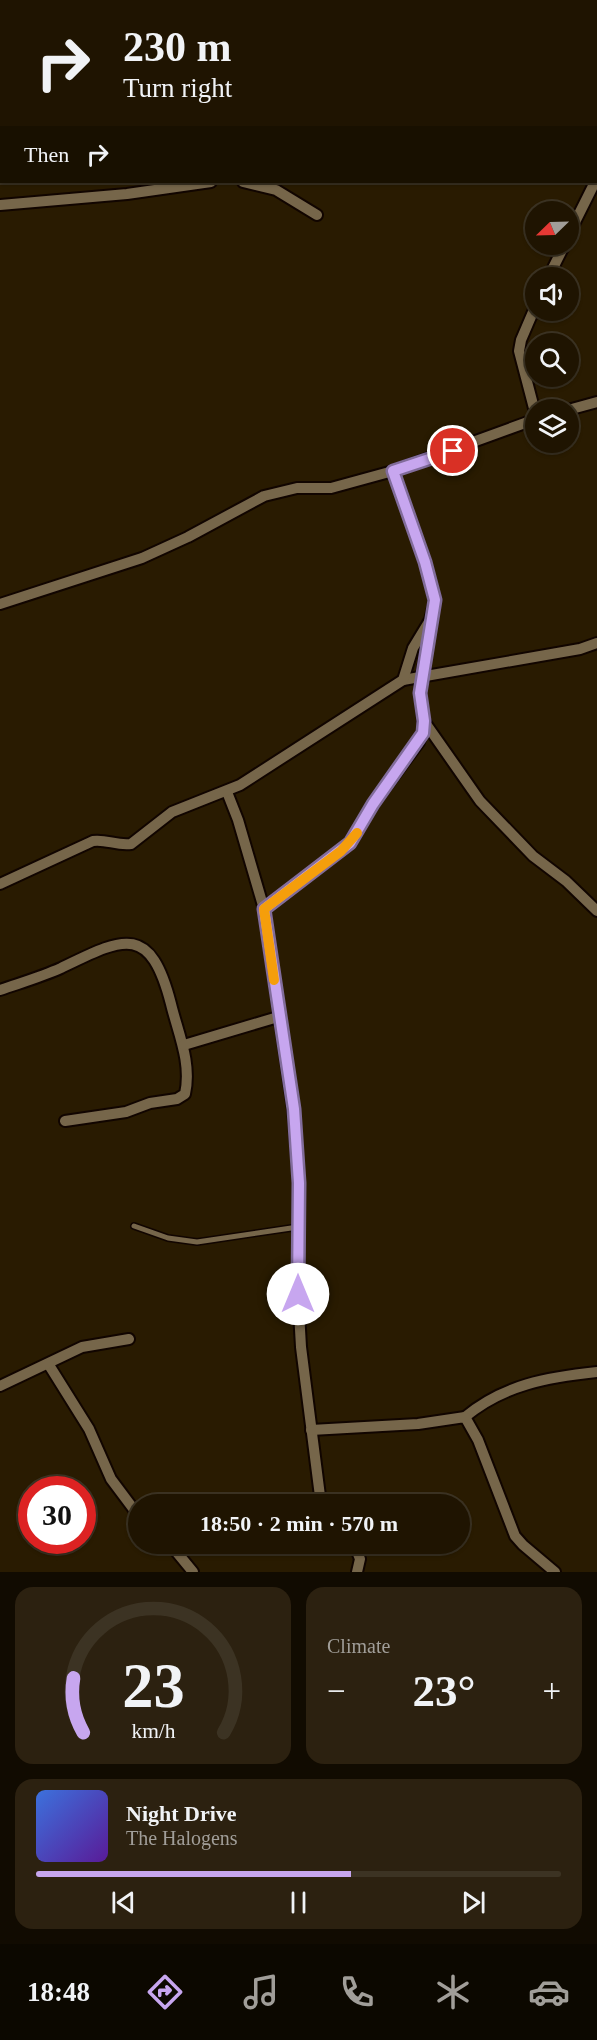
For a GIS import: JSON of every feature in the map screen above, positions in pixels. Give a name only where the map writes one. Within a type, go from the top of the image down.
[{"type":"street","points":[[0,205],[127,194],[204,183]]},
{"type":"street","points":[[247,183],[276,190],[317,215]]},
{"type":"street","points":[[579,215],[595,183]]},
{"type":"street","points":[[529,321],[519,351],[531,399]]},
{"type":"street","points":[[579,407],[597,402]]},
{"type":"street","points":[[0,604],[142,558],[188,537],[249,502],[281,490],[331,488],[393,471],[525,421]]},
{"type":"street","points":[[393,471],[433,589],[434,608],[430,620],[422,676],[421,706],[424,721],[480,801],[533,856],[566,881],[597,911]]},
{"type":"street","points":[[403,680],[413,648],[430,620]]},
{"type":"street","points":[[0,884],[93,841],[131,844],[172,812],[227,792],[403,680],[580,649],[597,643]]},
{"type":"street","points":[[264,909],[350,843],[373,804],[419,741],[424,721]]},
{"type":"street","points":[[227,792],[238,820],[264,909],[278,1017],[294,1109],[299,1183],[301,1347],[320,1494]]},
{"type":"street","points":[[0,990],[48,974],[104,947],[120,943],[136,944],[146,950],[164,978],[184,1045],[186,1094],[177,1099],[150,1103],[126,1112],[65,1121]]},
{"type":"street","points":[[184,1045],[278,1017]]},
{"type":"street","points":[[0,1386],[92,1344],[129,1339]]},
{"type":"street","points":[[49,1365],[89,1429],[111,1479],[128,1502]]},
{"type":"street","points":[[311,1430],[417,1424],[465,1417],[482,1403],[511,1389],[556,1377],[597,1372]]},
{"type":"street","points":[[465,1417],[478,1440],[515,1536],[555,1572]]},
{"type":"street","points":[[178,1554],[193,1572]]},
{"type":"street","points":[[357,1572],[360,1559],[358,1554]]},
{"type":"lane","points":[[134,1226],[168,1238],[197,1242],[298,1227]]},
{"type":"slow traffic","points":[[274,980],[264,909],[341,851],[357,833]]},
{"type":"route","points":[[298,1294],[299,1183],[294,1109],[278,1017],[264,909],[350,843],[373,804],[423,733],[424,721],[420,693],[435,600],[425,562],[393,471],[453,451]]}]
